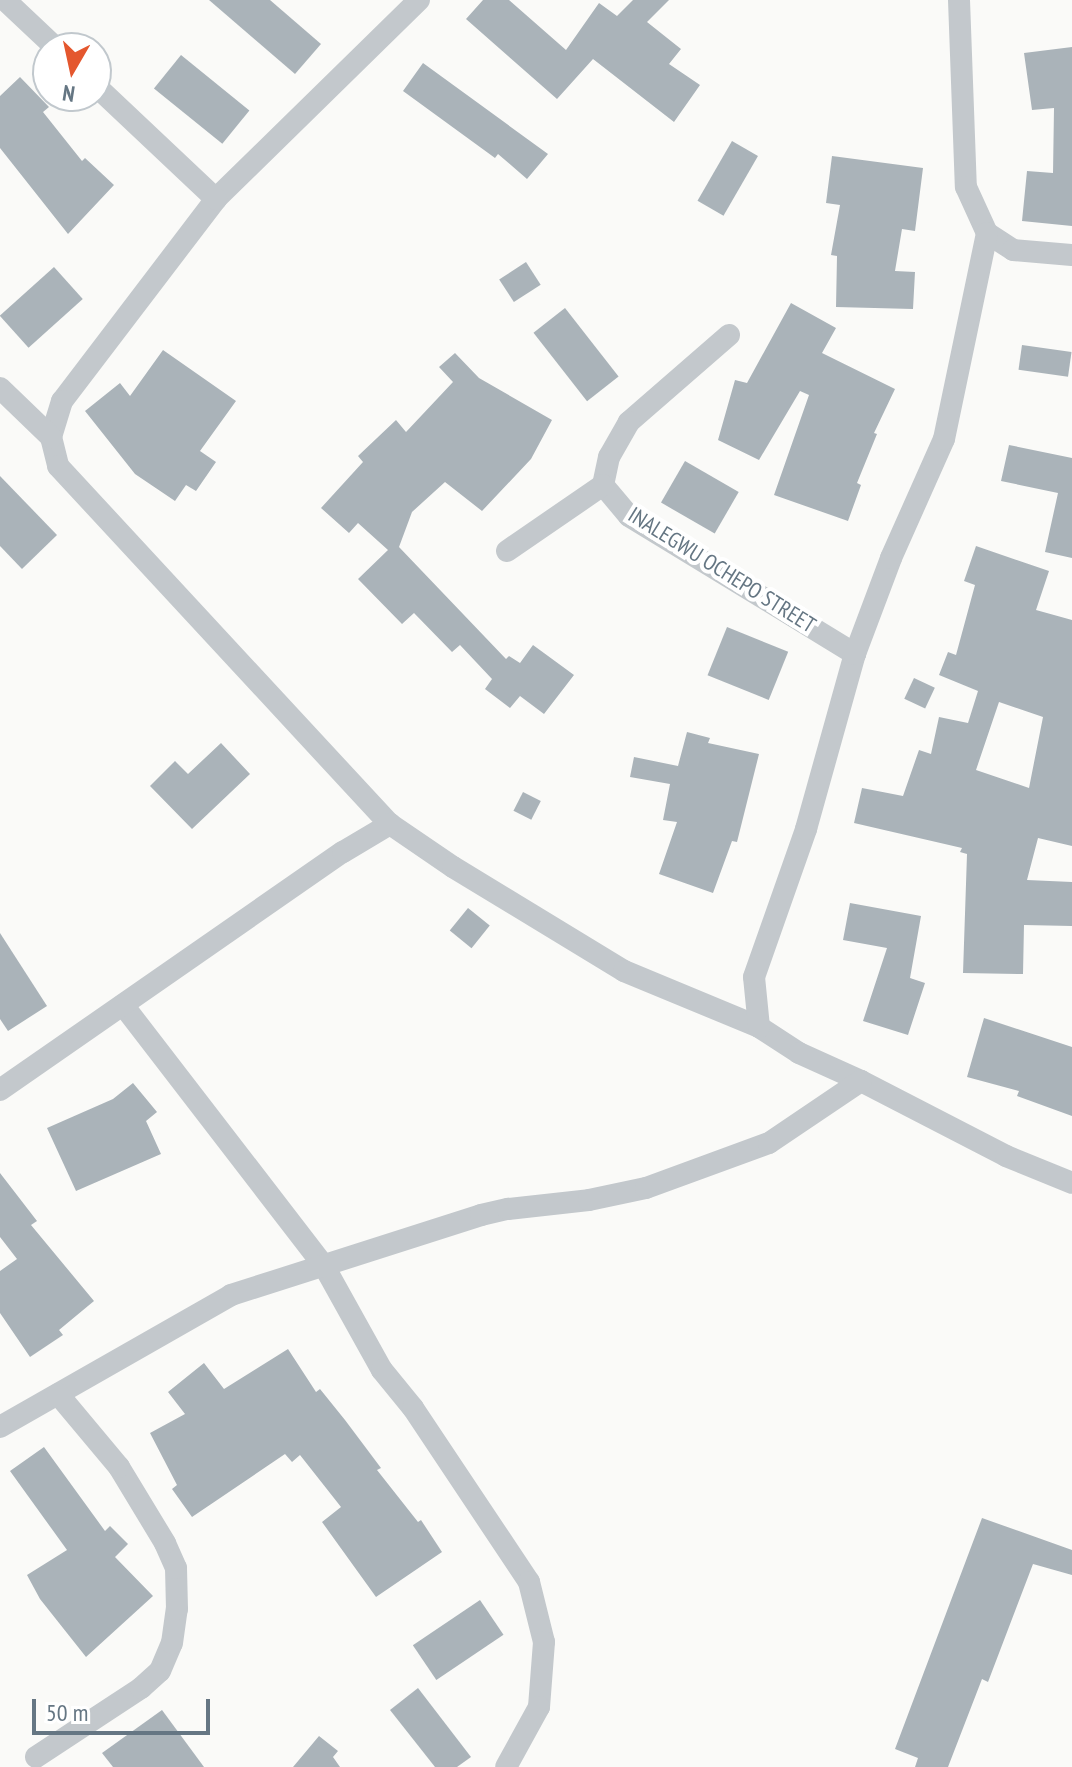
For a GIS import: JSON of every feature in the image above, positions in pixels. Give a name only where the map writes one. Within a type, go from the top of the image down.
[{"type":"street","points":[[419,0],[216,199],[62,401],[51,437],[58,466],[79,492],[269,689],[390,824],[453,867],[624,971],[759,1027],[799,1053],[861,1081],[1006,1156],[1072,1183]]},
{"type":"street","points":[[959,0],[966,187],[987,233],[1013,250],[1072,255]]},
{"type":"street","points":[[11,2],[40,32]]},
{"type":"street","points":[[112,101],[216,199]]},
{"type":"street","points":[[759,1027],[754,977],[806,829],[855,654],[891,558],[944,439],[987,233]]},
{"type":"street","points":[[507,551],[603,485],[609,457],[629,422],[729,335]]},
{"type":"street","points":[[0,388],[51,437]]},
{"type":"street","name":"INALEGWU OCHEPO STREET","points":[[603,485],[629,516],[855,654]]},
{"type":"street","points":[[0,1090],[343,852],[390,824]]},
{"type":"street","points":[[123,1005],[324,1266],[382,1370],[413,1408],[529,1582],[544,1642],[539,1707],[506,1767]]},
{"type":"street","points":[[0,1427],[231,1295],[508,1209],[589,1200],[646,1188],[769,1143],[861,1081]]},
{"type":"street","points":[[36,1757],[141,1688],[160,1671],[172,1643],[177,1609],[176,1568],[165,1543],[119,1467],[58,1394]]},
{"type":"building","points":[[209,0],[270,0],[321,44],[295,74]]},
{"type":"building","points":[[483,0],[509,0],[566,50],[599,3],[617,16],[633,0],[669,0],[647,22],[681,49],[669,64],[700,85],[674,122],[593,59],[557,99],[466,19]]},
{"type":"building","points":[[1072,47],[1072,226],[1022,221],[1027,171],[1053,173],[1054,108],[1032,110],[1024,53]]},
{"type":"building","points":[[181,55],[249,110],[222,144],[154,88]]},
{"type":"building","points":[[423,63],[548,154],[527,179],[498,154],[495,158],[403,91]]},
{"type":"building","points":[[20,77],[32,89],[32,112],[43,112],[82,161],[85,158],[114,185],[68,234],[0,148],[0,96]]},
{"type":"building","points":[[732,141],[758,156],[723,216],[698,201]]},
{"type":"building","points":[[832,156],[923,168],[915,231],[902,229],[895,271],[915,272],[913,309],[836,307],[837,256],[831,255],[840,205],[826,203]]},
{"type":"building","points":[[526,262],[541,285],[514,302],[499,279]]},
{"type":"building","points":[[54,267],[83,299],[29,348],[0,316]]},
{"type":"building","points":[[791,303],[836,328],[822,353],[895,389],[874,433],[877,434],[857,483],[861,485],[848,521],[774,495],[809,395],[800,391],[759,460],[718,440],[735,380],[747,383]]},
{"type":"building","points":[[565,308],[619,377],[587,401],[533,333]]},
{"type":"building","points":[[1022,345],[1072,352],[1068,377],[1019,370]]},
{"type":"building","points":[[163,350],[236,401],[200,451],[216,462],[196,491],[186,485],[175,501],[135,474],[85,411],[120,383],[130,396]]},
{"type":"building","points":[[455,353],[479,378],[552,420],[531,459],[482,511],[445,482],[412,512],[399,547],[506,659],[509,656],[520,663],[533,645],[574,675],[544,714],[520,696],[510,708],[485,689],[492,679],[460,645],[452,652],[414,613],[402,624],[358,579],[388,550],[358,523],[349,533],[321,508],[363,462],[358,456],[396,420],[406,432],[453,382],[439,367]]},
{"type":"building","points":[[1009,445],[1072,458],[1072,558],[1045,552],[1058,493],[1001,481]]},
{"type":"building","points":[[685,461],[739,492],[715,534],[661,503]]},
{"type":"building","points":[[0,476],[57,535],[22,569],[0,546]]},
{"type":"building","points":[[976,546],[1049,571],[1036,610],[1072,620],[1072,846],[1038,838],[1027,880],[1072,882],[1072,926],[1024,925],[1023,974],[963,973],[967,854],[960,852],[962,848],[854,823],[862,788],[903,796],[919,750],[931,754],[939,717],[968,723],[978,691],[939,675],[948,652],[956,655],[975,585],[964,581]],"holes":[[[999,702],[1043,717],[1029,788],[976,770]]]},
{"type":"building","points":[[727,627],[788,652],[769,700],[708,675]]},
{"type":"building","points":[[914,678],[935,688],[925,709],[904,699]]},
{"type":"building","points":[[687,732],[710,738],[708,743],[759,754],[737,842],[732,841],[713,893],[659,874],[677,822],[663,820],[670,784],[630,777],[634,757],[678,766]]},
{"type":"building","points":[[221,743],[250,774],[192,829],[150,786],[175,761],[188,774]]},
{"type":"building","points":[[523,792],[541,801],[531,820],[513,811]]},
{"type":"building","points":[[850,903],[921,916],[910,978],[925,983],[908,1035],[863,1021],[887,948],[843,940]]},
{"type":"building","points":[[468,908],[490,926],[472,948],[450,931]]},
{"type":"building","points":[[0,933],[47,1006],[8,1031],[0,1019]]},
{"type":"building","points":[[984,1018],[1072,1047],[1072,1116],[1017,1096],[1019,1091],[967,1077]]},
{"type":"building","points":[[133,1083],[157,1112],[146,1121],[161,1154],[76,1191],[47,1128],[113,1099]]},
{"type":"building","points":[[0,1173],[37,1221],[31,1225],[94,1301],[59,1330],[63,1335],[30,1357],[0,1313],[0,1271],[17,1259],[0,1237]]},
{"type":"building","points":[[288,1349],[316,1392],[320,1389],[345,1420],[381,1468],[377,1470],[418,1522],[421,1520],[442,1552],[376,1597],[322,1522],[341,1507],[300,1455],[292,1462],[285,1454],[192,1517],[172,1489],[177,1485],[150,1433],[185,1414],[168,1392],[204,1363],[224,1389]]},
{"type":"building","points":[[44,1447],[105,1531],[110,1526],[128,1544],[115,1557],[153,1596],[86,1657],[40,1599],[27,1575],[67,1550],[10,1471]]},
{"type":"building","points":[[982,1518],[1072,1550],[1072,1575],[1033,1564],[988,1682],[982,1679],[948,1767],[915,1767],[918,1758],[895,1749]]},
{"type":"building","points":[[480,1600],[503,1635],[436,1680],[413,1645]]},
{"type":"building","points":[[418,1688],[471,1757],[457,1767],[435,1767],[390,1710]]},
{"type":"building","points":[[162,1710],[204,1767],[113,1767],[102,1753]]},
{"type":"building","points":[[319,1736],[338,1751],[333,1757],[340,1767],[293,1767]]}]
